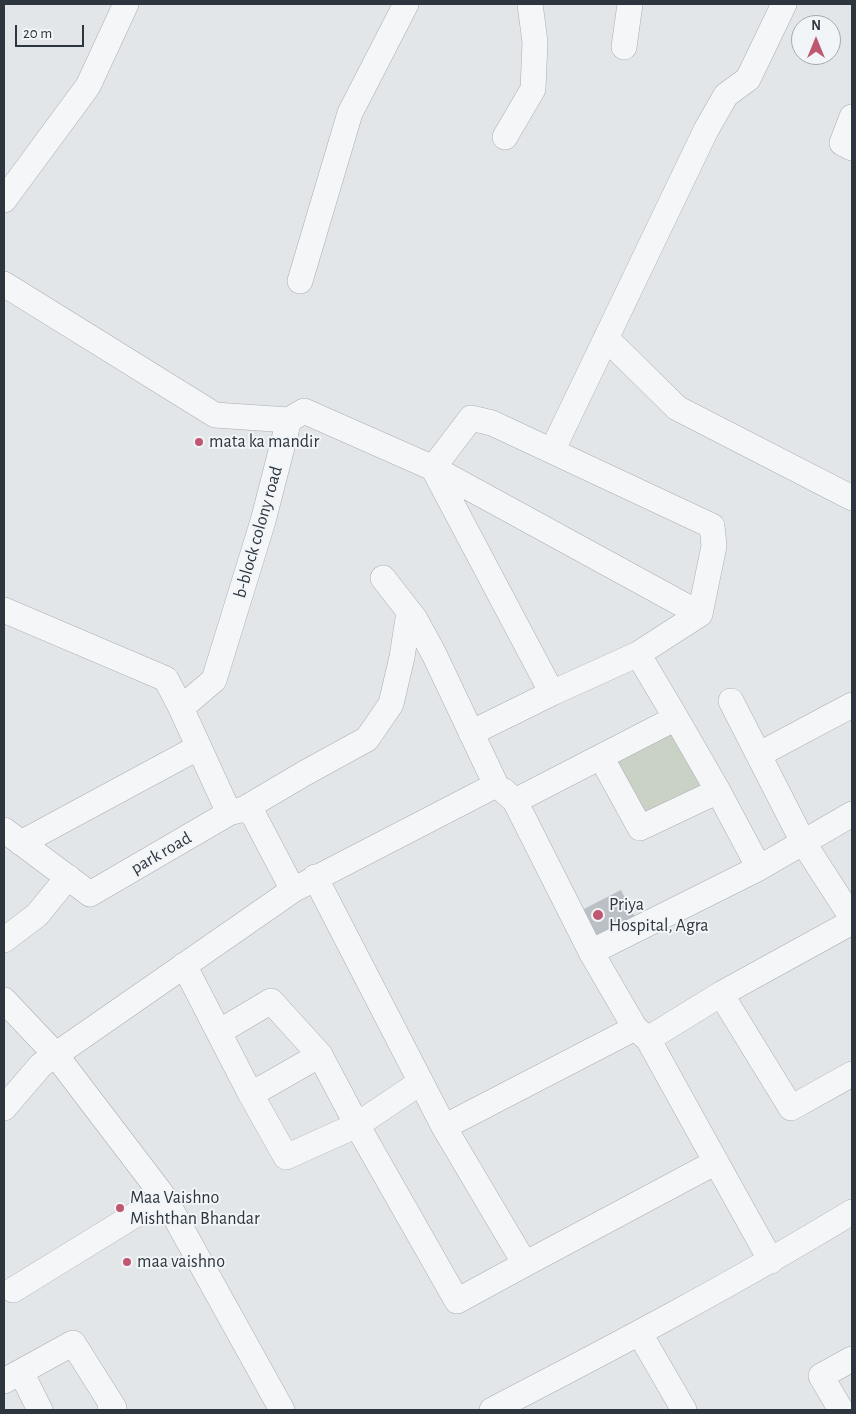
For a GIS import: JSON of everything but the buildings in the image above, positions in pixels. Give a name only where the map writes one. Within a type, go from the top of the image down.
[{"type":"street","points":[[4,200],[88,86],[126,4]]},
{"type":"street","points":[[300,281],[350,114],[406,4]]},
{"type":"street","points":[[505,137],[533,89],[535,42],[530,4]]},
{"type":"street","points":[[624,47],[630,4]]},
{"type":"street","points":[[552,451],[706,130],[726,95],[748,79],[784,4]]},
{"type":"street","points":[[852,117],[842,143],[852,148]]},
{"type":"street","points":[[4,284],[215,415],[289,420],[304,411],[433,468],[700,614]]},
{"type":"street","points":[[606,338],[677,408],[852,498]]},
{"type":"street","points":[[433,468],[471,418],[492,424],[712,526],[714,546],[700,614],[638,654],[552,693],[471,733]]},
{"type":"street","name":"b-block colony road","points":[[181,708],[214,680],[263,521],[289,420]]},
{"type":"street","points":[[433,468],[552,693]]},
{"type":"street","points":[[383,578],[409,612],[434,654],[496,785],[515,802],[591,952],[641,1033],[771,1261]]},
{"type":"street","points":[[4,610],[166,679],[199,747],[237,811],[253,814],[293,890]]},
{"type":"street","points":[[237,811],[367,740],[391,704],[402,658],[409,612]]},
{"type":"street","points":[[638,654],[718,790],[759,868]]},
{"type":"street","points":[[731,700],[803,842],[852,918]]},
{"type":"street","points":[[760,754],[852,705]]},
{"type":"street","points":[[515,802],[676,718]]},
{"type":"street","points":[[12,837],[199,747]]},
{"type":"street","points":[[601,757],[640,828],[718,790]]},
{"type":"street","points":[[4,1108],[41,1065],[55,1054],[293,890],[496,785]]},
{"type":"street","name":"park road","points":[[12,837],[90,894],[237,811]]},
{"type":"street","points":[[591,952],[759,868],[852,814]]},
{"type":"street","points":[[4,940],[37,914],[68,878]]},
{"type":"street","points":[[315,878],[444,1127],[525,1264]]},
{"type":"street","points":[[444,1127],[721,994],[852,922]]},
{"type":"street","points":[[184,965],[286,1157],[356,1125],[421,1082]]},
{"type":"street","points":[[721,994],[790,1108],[852,1074]]},
{"type":"street","points":[[4,1000],[55,1054],[164,1197],[282,1410]]},
{"type":"street","points":[[219,1032],[271,1001],[320,1055],[356,1125],[457,1301],[716,1162]]},
{"type":"street","points":[[250,1092],[264,1087],[320,1055]]},
{"type":"street","points":[[14,1290],[164,1197]]},
{"type":"street","points":[[492,1410],[640,1334],[771,1261],[852,1212]]},
{"type":"street","points":[[640,1334],[684,1410]]},
{"type":"street","points":[[40,1410],[12,1377],[73,1343],[113,1410]]},
{"type":"street","points":[[841,1410],[821,1376],[852,1358]]},
{"type":"shaded area","points":[[676,729],[705,787],[647,815],[616,760]]},
{"type":"place","name":"mata ka mandir","points":[[199,442]]},
{"type":"place","name":"Priya Hospital, Agra","points":[[598,915]]},
{"type":"place","name":"Maa Vaishno Mishthan Bhandar","points":[[120,1208]]},
{"type":"place","name":"maa vaishno","points":[[127,1262]]}]
